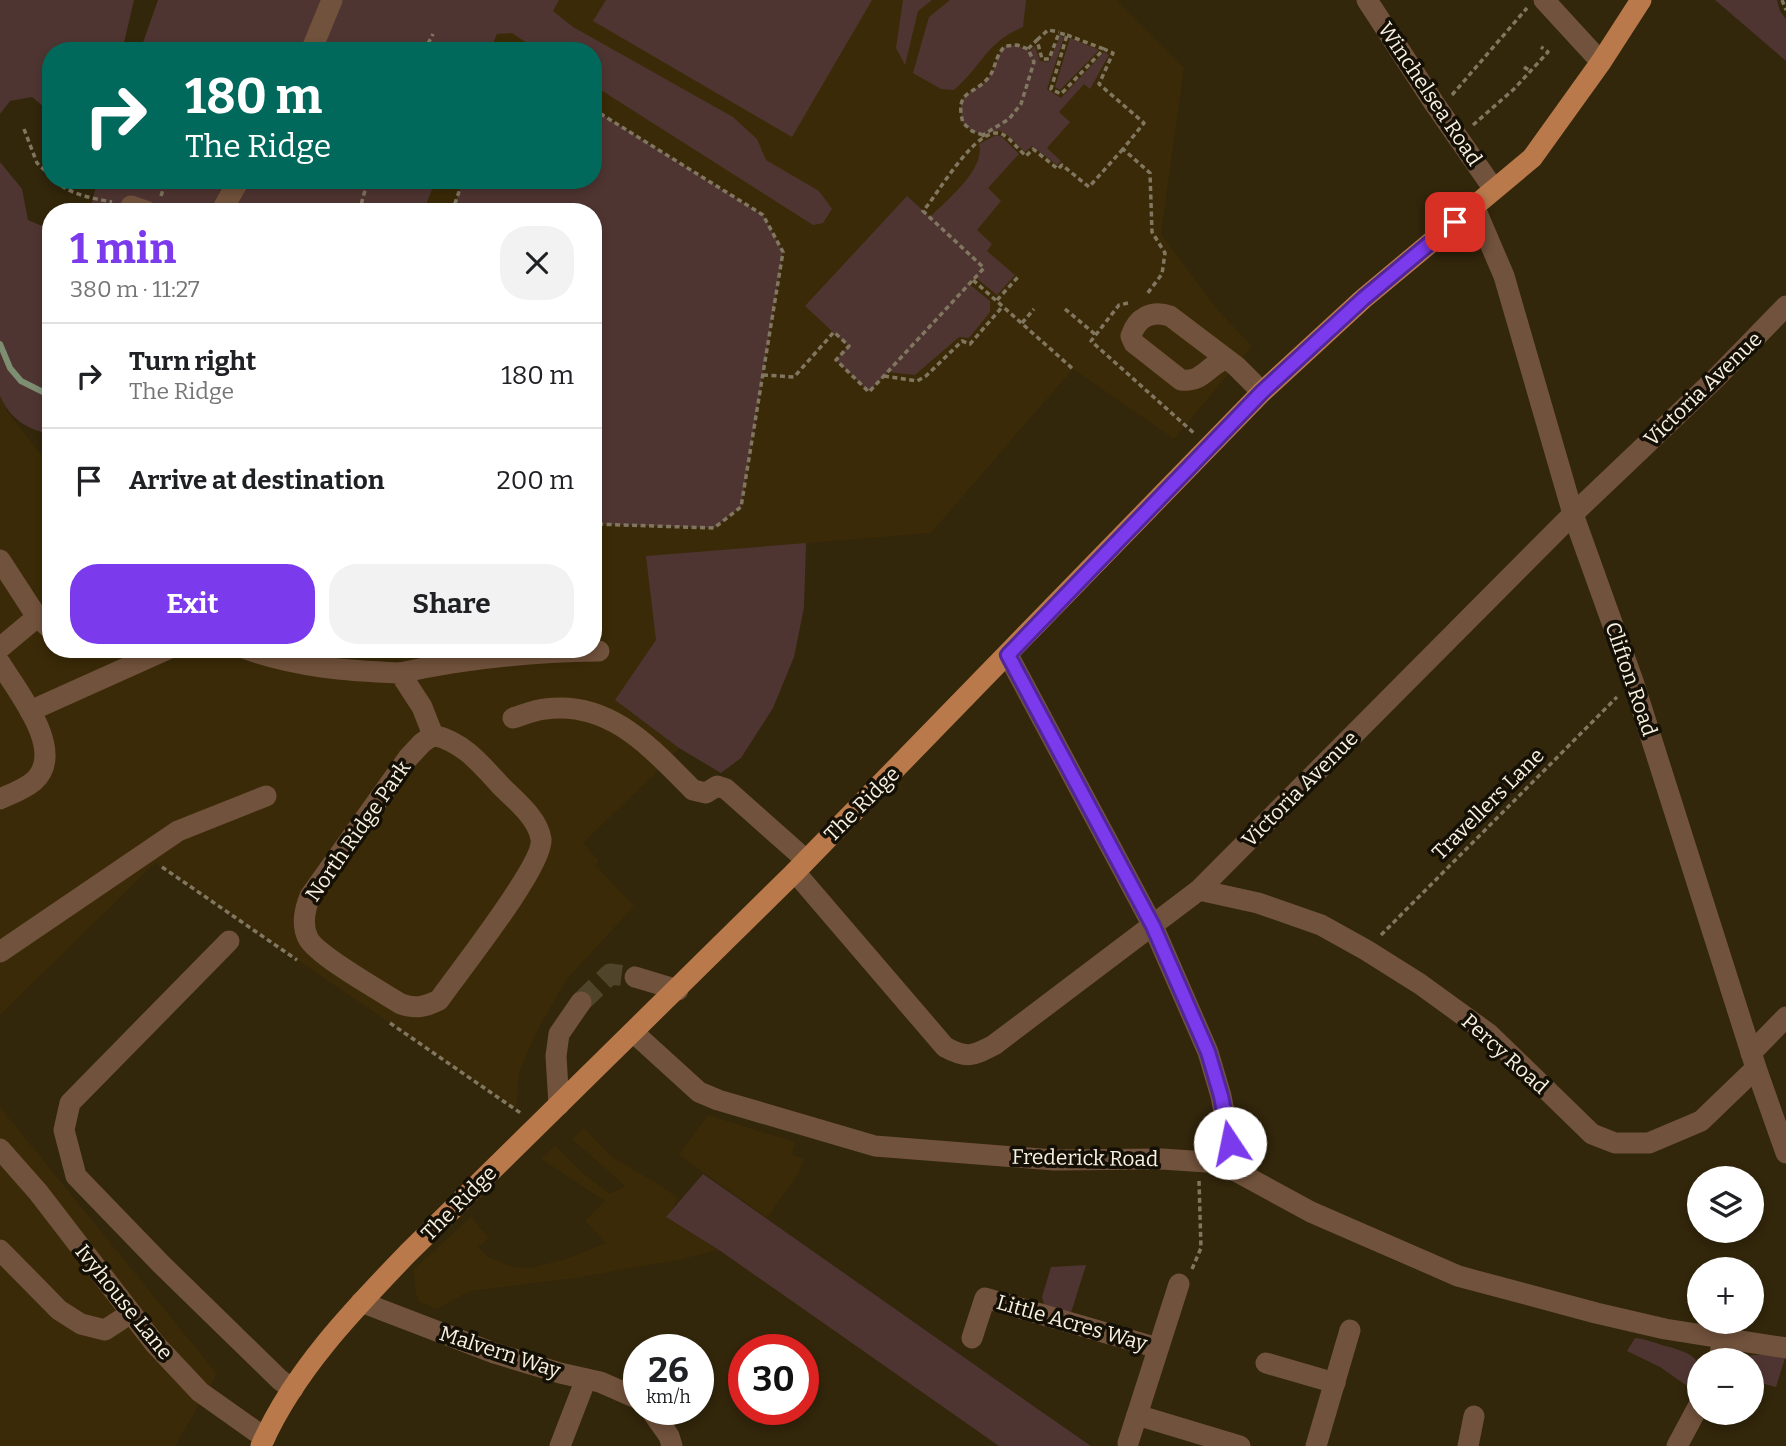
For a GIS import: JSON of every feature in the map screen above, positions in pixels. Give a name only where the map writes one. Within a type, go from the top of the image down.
[{"type":"main road","name":"The Ridge","points":[[263,1442],[293,1389],[361,1302],[801,866],[1262,392],[1363,299],[1532,158],[1601,62],[1641,0]]},
{"type":"street","points":[[315,42],[332,0]]},
{"type":"street","name":"Winchelsea Road","points":[[1367,0],[1493,188]]},
{"type":"street","points":[[1544,0],[1601,62]]},
{"type":"street","name":"Clifton Road","points":[[1474,206],[1504,276],[1573,514],[1633,681],[1786,1153]]},
{"type":"street","name":"Victoria Avenue","points":[[801,866],[945,1047],[959,1055],[974,1055],[994,1045],[1199,890],[1573,514],[1786,306]]},
{"type":"street","points":[[1225,359],[1262,392]]},
{"type":"street","points":[[0,560],[42,620]]},
{"type":"street","points":[[0,648],[42,624]]},
{"type":"street","points":[[1008,655],[1153,926],[1208,1052],[1221,1096],[1230,1143],[1221,1163]]},
{"type":"street","points":[[30,711],[147,658]]},
{"type":"street","points":[[274,658],[356,671],[400,673],[493,658]]},
{"type":"street","points":[[0,663],[30,711],[46,749],[44,767],[36,779],[0,799]]},
{"type":"street","points":[[400,673],[422,706],[433,735]]},
{"type":"street","points":[[513,718],[545,709],[572,709],[595,712],[611,718],[633,733],[693,790],[706,793],[717,786],[726,789],[801,866]]},
{"type":"street","name":"North Ridge Park","points":[[433,735],[450,739],[464,748],[536,823],[541,839],[541,852],[518,890],[439,1000],[413,1008],[401,1004],[314,947],[305,930],[304,909],[310,896],[408,758],[433,735]]},
{"type":"street","points":[[0,952],[178,831],[266,796]]},
{"type":"street","name":"Percy Road","points":[[1199,890],[1258,903],[1321,925],[1366,950],[1420,984],[1489,1034],[1592,1134],[1615,1143],[1649,1143],[1701,1121],[1754,1060],[1786,1017]]},
{"type":"street","points":[[229,941],[70,1103],[64,1130],[75,1176],[162,1265],[280,1380],[293,1389]]},
{"type":"street","points":[[635,977],[678,990]]},
{"type":"street","points":[[559,1105],[556,1056],[559,1034],[581,1002]]},
{"type":"street","name":"Frederick Road","points":[[634,1032],[699,1092],[875,1146],[1054,1160],[1162,1159],[1221,1163],[1311,1212],[1458,1276],[1665,1329],[1786,1348]]},
{"type":"street","name":"Ivyhouse Lane","points":[[0,1149],[38,1192],[131,1313],[200,1392],[263,1442]]},
{"type":"street","points":[[0,1250],[59,1310],[81,1324],[105,1330],[131,1313]]},
{"type":"street","name":"Little Acres Way","points":[[1128,1443],[1179,1284]]},
{"type":"street","name":"Little Acres Way","points":[[972,1338],[985,1298],[1158,1348]]},
{"type":"street","name":"Malvern Way","points":[[361,1302],[494,1353],[600,1382],[623,1392]]},
{"type":"street","points":[[1316,1446],[1350,1329]]},
{"type":"street","points":[[1721,1348],[1723,1337]]},
{"type":"street","points":[[1266,1363],[1335,1383]]},
{"type":"street","points":[[560,1446],[586,1379]]},
{"type":"street","points":[[1137,1415],[1240,1446]]},
{"type":"street","points":[[1468,1446],[1474,1416]]},
{"type":"street","points":[[661,1425],[672,1446]]},
{"type":"street","points":[[1677,1446],[1688,1425]]},
{"type":"path","points":[[1436,106],[1448,99],[1534,0]]},
{"type":"path","points":[[1782,0],[1786,10]]},
{"type":"path","points":[[763,375],[794,377],[834,332],[849,346],[836,360],[869,392],[984,268],[923,211],[949,173],[975,143],[984,136],[1009,119],[1021,104],[1034,62],[1028,49],[1017,45],[1004,46],[997,54],[989,77],[967,93],[962,104],[963,123],[972,131],[984,136],[993,133],[1003,135],[1026,156],[1033,149],[1058,169],[1062,165],[1089,187],[1144,123],[1099,84],[1113,53],[1048,30],[1028,49]]},
{"type":"path","points":[[1037,40],[1042,59],[1049,59],[1059,33]]},
{"type":"path","points":[[429,42],[433,34]]},
{"type":"path","points":[[1068,35],[1051,89],[1061,94],[1104,49]]},
{"type":"path","points":[[1458,138],[1530,72],[1548,52],[1541,47]]},
{"type":"path","points":[[1524,67],[1530,72]]},
{"type":"path","points":[[1509,85],[1514,89]]},
{"type":"path","points":[[602,115],[763,215],[783,252],[741,507],[714,528],[602,524]]},
{"type":"path","points":[[24,129],[37,163],[42,168]]},
{"type":"path","points":[[1123,149],[1150,173],[1152,232],[1165,253],[1162,274],[1144,299]]},
{"type":"path","points":[[66,189],[114,203]]},
{"type":"path","points":[[997,300],[1018,277]]},
{"type":"path","points":[[973,279],[1073,369]]},
{"type":"path","points":[[1132,302],[1119,305],[1091,341],[1209,448]]},
{"type":"path","points":[[884,376],[917,381],[926,376],[962,341],[970,344],[1003,306]]},
{"type":"path","points":[[1022,323],[1034,309]]},
{"type":"path","points":[[1065,309],[1096,335]]},
{"type":"path","name":"Travellers Lane","points":[[1366,950],[1633,681]]},
{"type":"path","points":[[155,862],[302,962]]},
{"type":"path","points":[[380,1016],[537,1126]]},
{"type":"path","points":[[1179,1284],[1196,1264],[1201,1248],[1198,1161]]},
{"type":"shaded area","points":[[0,0],[134,0],[124,42],[42,42],[42,105],[32,97],[10,101],[0,114]]},
{"type":"shaded area","points":[[158,0],[559,0],[553,11],[573,27],[600,42],[526,42],[512,33],[497,34],[494,42],[143,42]]},
{"type":"shaded area","points":[[559,0],[1116,0],[1184,68],[1161,234],[1216,308],[1252,346],[1174,439],[1073,369],[931,533],[647,556],[657,640],[615,700],[679,748],[583,843],[599,861],[595,865],[634,906],[567,979],[539,1027],[519,1072],[516,1109],[155,863],[0,1015],[0,396],[7,411],[42,456],[42,658],[602,658],[602,203],[427,203],[432,189],[602,189],[602,42],[494,42],[497,34],[542,31]]},
{"type":"shaded area","points":[[606,0],[872,0],[792,137],[593,21]]},
{"type":"shaded area","points":[[903,0],[932,0],[918,11],[905,65],[896,48]]},
{"type":"shaded area","points":[[950,0],[1026,0],[1023,27],[992,47],[954,90],[941,89],[913,73],[929,17]]},
{"type":"shaded area","points":[[1715,0],[1777,0],[1786,19],[1786,61]]},
{"type":"shaded area","points":[[1060,36],[1064,37],[1047,89],[1061,98],[1104,52],[1109,55],[1090,89],[1084,84],[1059,112],[1070,122],[1047,148],[1061,161],[1057,165],[1032,146],[1025,152],[998,130],[983,135],[972,131],[963,123],[963,99],[989,77],[1005,46],[1017,45],[1030,51],[1035,46],[1040,61],[1049,62]]},
{"type":"shaded area","points":[[1070,38],[1099,50],[1060,90],[1055,87]]},
{"type":"shaded area","points":[[602,43],[733,117],[757,139],[766,160],[819,191],[832,209],[823,223],[813,225],[602,91]]},
{"type":"shaded area","points":[[602,115],[763,215],[783,252],[741,507],[714,528],[602,524],[602,203],[455,203],[460,189],[602,189]]},
{"type":"shaded area","points":[[996,135],[1002,137],[1019,154],[988,188],[1001,201],[977,230],[992,244],[987,251],[1015,275],[997,295],[975,277],[969,284],[990,301],[990,312],[969,338],[959,337],[915,375],[888,372],[869,392],[836,360],[848,346],[805,306],[907,196],[930,217],[971,174],[980,154],[979,144]]},
{"type":"shaded area","points":[[0,162],[22,189],[28,220],[42,226],[42,432],[14,417],[0,396]]},
{"type":"shaded area","points":[[95,189],[432,189],[427,203],[92,203]]},
{"type":"shaded area","points":[[806,543],[804,607],[794,657],[773,708],[741,758],[721,773],[679,748],[615,700],[656,640],[646,556]]},
{"type":"shaded area","points":[[0,1107],[217,1374],[175,1446],[0,1446]]},
{"type":"shaded area","points":[[708,1115],[795,1142],[792,1155],[804,1159],[798,1174],[767,1218],[679,1155]]},
{"type":"shaded area","points":[[584,1128],[612,1157],[678,1198],[667,1218],[719,1250],[575,1278],[470,1291],[437,1309],[419,1302],[415,1290],[414,1269],[471,1217],[489,1238],[478,1247],[488,1257],[513,1267],[531,1268],[569,1258],[606,1243],[585,1221],[605,1201],[541,1159],[555,1146],[579,1170],[610,1194],[625,1186],[572,1139]]},
{"type":"shaded area","points":[[703,1174],[1091,1446],[999,1446],[719,1250],[666,1217]]},
{"type":"shaded area","points":[[1086,1265],[1070,1316],[1044,1305],[1042,1297],[1051,1267]]},
{"type":"shaded area","points":[[1635,1338],[1687,1354],[1687,1386],[1660,1367],[1627,1351]]},
{"type":"shaded area","points":[[1764,1355],[1786,1355],[1776,1387],[1764,1384]]},
{"type":"waterway","points":[[0,344],[10,368],[21,381],[42,392]]},
{"type":"tunnel","points":[[581,1002],[610,974],[635,977]]},
{"type":"route","points":[[1230,1143],[1221,1096],[1208,1052],[1153,926],[1008,655],[1262,392],[1363,299],[1455,222]]}]
